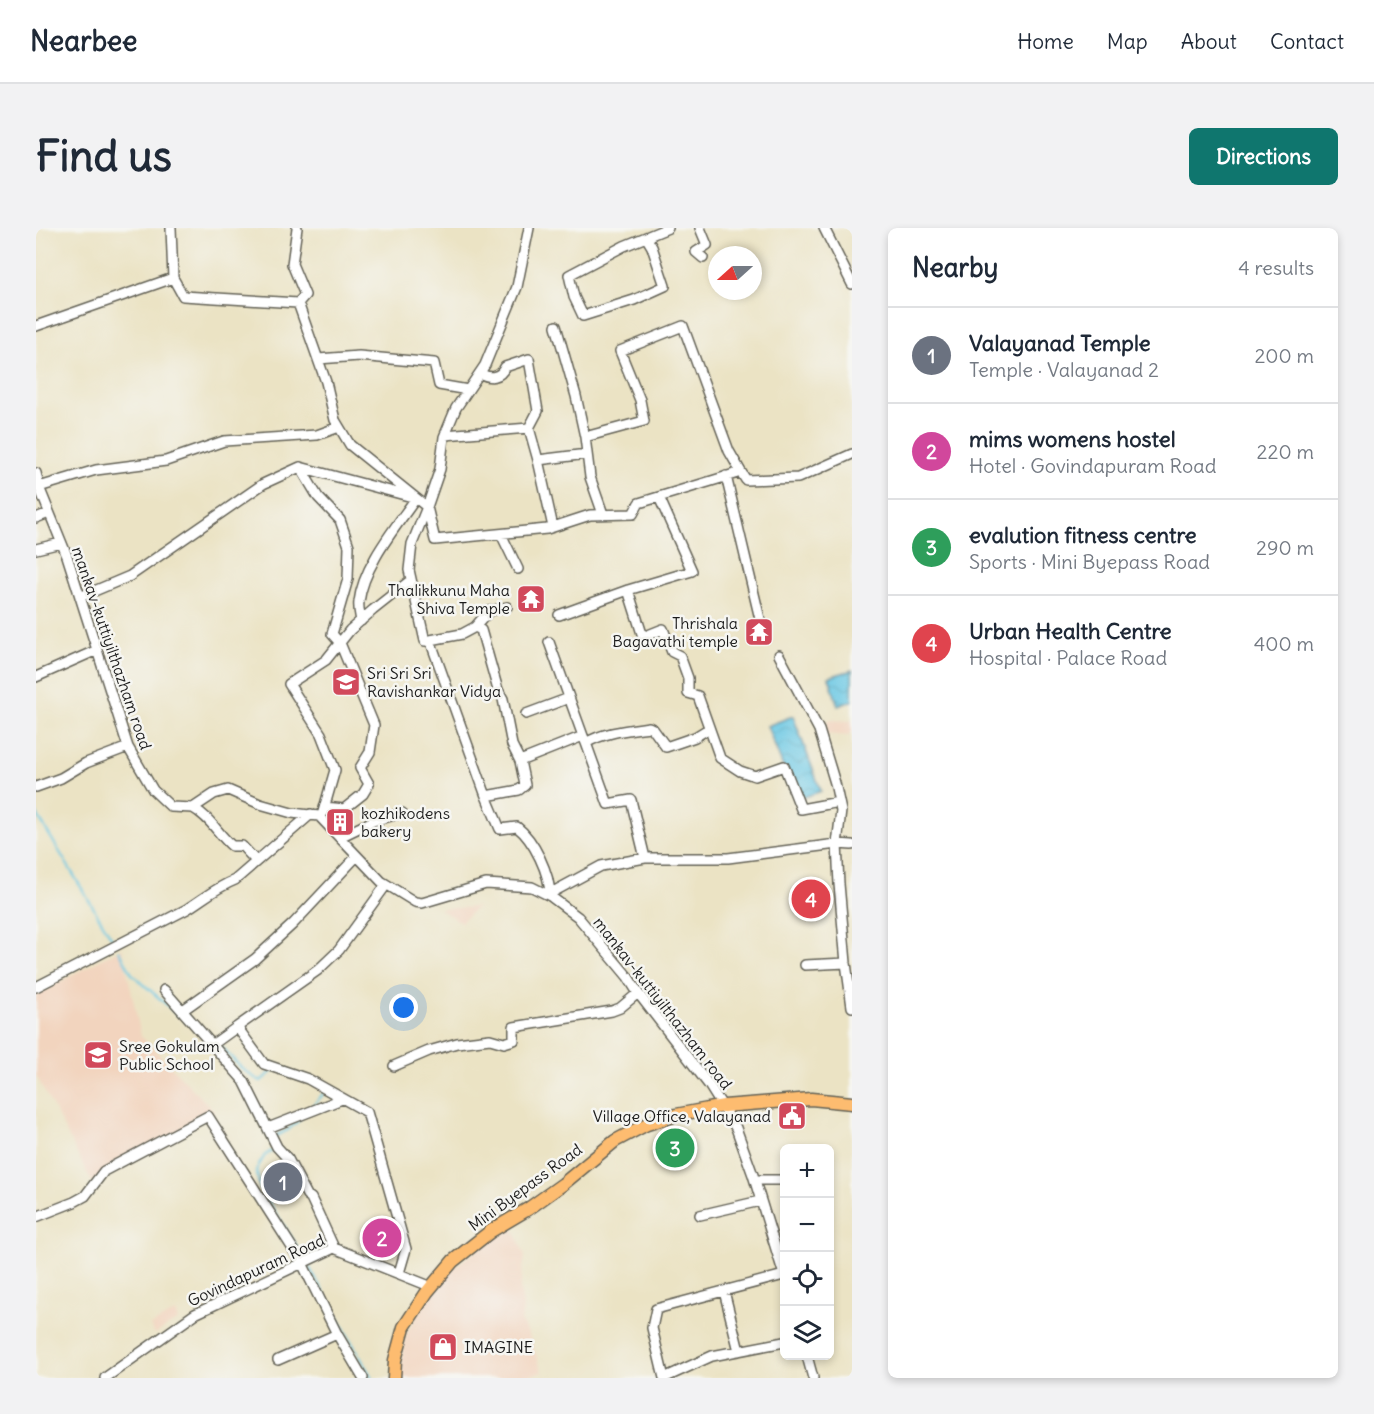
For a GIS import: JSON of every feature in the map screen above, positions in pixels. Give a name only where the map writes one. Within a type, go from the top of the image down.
[{"type":"main road","name":"Mini Byepass Road","points":[[394,1378],[395,1360],[404,1327],[453,1261],[491,1231],[528,1209],[563,1184],[615,1141],[647,1124],[676,1115],[724,1106],[811,1099],[852,1103]]},
{"type":"street","points":[[171,228],[173,278],[183,296],[298,303],[306,295],[292,264],[297,228]]},
{"type":"street","points":[[507,607],[489,611],[475,627],[462,634],[425,641],[409,570],[412,544],[440,469],[445,435],[456,408],[485,365],[517,286],[529,228]]},
{"type":"street","points":[[646,237],[656,256],[665,286],[634,300],[583,316],[574,297],[569,275],[624,246],[646,237],[668,228]]},
{"type":"street","points":[[700,228],[707,245],[696,252],[703,258]]},
{"type":"street","points":[[824,228],[852,284]]},
{"type":"street","points":[[36,326],[173,278]]},
{"type":"street","points":[[298,303],[326,382],[335,420],[350,445],[427,507],[435,540],[552,527],[590,515],[633,514],[639,503],[741,472]]},
{"type":"street","points":[[556,326],[576,396],[585,437],[590,477],[603,514]]},
{"type":"street","points":[[585,437],[644,421],[640,400],[620,351],[683,326],[729,451],[746,480],[798,478],[852,454]]},
{"type":"street","points":[[318,359],[359,356],[434,363],[439,385],[468,390]]},
{"type":"street","points":[[480,373],[486,377],[495,377],[502,374],[506,367],[529,359],[538,411],[529,428],[552,527]]},
{"type":"street","points":[[39,487],[96,470],[166,461],[224,441],[317,435],[339,426]]},
{"type":"street","points":[[445,435],[529,428]]},
{"type":"street","points":[[538,460],[587,454]]},
{"type":"street","points":[[80,597],[130,576],[263,484],[300,467],[416,498]]},
{"type":"street","points":[[300,467],[318,497],[340,520],[349,546],[348,579],[332,634],[340,643],[374,725],[370,752],[360,768],[369,784],[363,794],[344,809],[325,807]]},
{"type":"street","name":"mankav-kuttiyilthazham road","points":[[36,473],[39,487],[68,556],[128,747],[153,790],[171,807],[193,808],[214,794],[228,790],[260,804],[322,818],[386,885],[414,902],[422,903],[486,884],[532,887],[551,894],[584,924],[628,977],[724,1106],[736,1128],[755,1180],[780,1263]]},
{"type":"street","points":[[726,476],[760,619]]},
{"type":"street","points":[[559,615],[628,590],[692,571],[659,497]]},
{"type":"street","points":[[361,621],[359,602],[367,575],[379,552],[416,498]]},
{"type":"street","points":[[36,518],[50,513]]},
{"type":"street","points":[[501,534],[518,570]]},
{"type":"street","points":[[36,549],[61,543]]},
{"type":"street","points":[[322,818],[335,770],[321,734],[289,684],[326,660],[361,621],[411,580]]},
{"type":"street","points":[[628,590],[643,637],[663,628],[672,652],[680,656],[688,678],[688,693],[698,696],[720,758],[740,771],[754,776],[784,766],[801,809],[839,802]]},
{"type":"street","points":[[475,627],[481,630],[498,690],[503,699],[512,745],[520,761],[525,785],[519,790],[486,796]]},
{"type":"street","points":[[430,640],[500,829],[517,827],[525,833],[539,856],[551,894],[601,866],[645,858],[728,858],[837,844],[852,845]]},
{"type":"street","points":[[549,642],[608,804],[631,800],[645,858]]},
{"type":"street","points":[[36,677],[97,650]]},
{"type":"street","points":[[779,655],[819,730],[841,811],[837,844],[846,963],[852,1007]]},
{"type":"street","points":[[526,714],[569,698]]},
{"type":"street","points":[[520,761],[585,739],[618,732],[649,727],[666,747],[695,737],[708,729]]},
{"type":"street","points":[[36,787],[128,747]]},
{"type":"street","points":[[193,808],[203,813],[226,841],[232,846],[242,846],[256,861]]},
{"type":"street","points":[[340,837],[373,821],[402,813]]},
{"type":"street","points":[[36,987],[187,909],[211,895],[220,886],[235,880],[311,814]]},
{"type":"street","points":[[183,1010],[255,959],[293,924],[357,856]]},
{"type":"street","points":[[212,1044],[318,970],[339,950],[386,885]]},
{"type":"street","points":[[805,965],[846,963]]},
{"type":"street","points":[[164,990],[244,1081],[277,1147],[288,1159],[307,1195],[311,1198],[334,1248]]},
{"type":"street","points":[[394,1065],[457,1043],[490,1039],[504,1043],[514,1040],[514,1027],[612,1011],[621,1008],[638,993]]},
{"type":"street","points":[[237,1027],[264,1064],[308,1079],[367,1112],[406,1249],[399,1273]]},
{"type":"street","points":[[267,1128],[342,1099]]},
{"type":"street","points":[[36,1217],[74,1202],[84,1196],[104,1171],[208,1116],[302,1263],[337,1334],[363,1378]]},
{"type":"street","points":[[755,1180],[780,1180]]},
{"type":"street","points":[[700,1215],[760,1201]]},
{"type":"street","name":"Govindapuram Road","points":[[105,1378],[195,1314],[334,1248],[432,1287]]},
{"type":"street","points":[[780,1276],[656,1309],[652,1328],[664,1378],[712,1356],[780,1343]]},
{"type":"street","points":[[724,1291],[739,1351]]},
{"type":"street","points":[[278,1360],[337,1334]]},
{"type":"street","points":[[808,1360],[813,1378]]},
{"type":"shaded area","points":[[827,720],[852,721],[852,733],[849,733],[849,736],[826,734]]},
{"type":"shaded area","points":[[477,907],[461,922],[439,909]]},
{"type":"shaded area","name":"Sree Gokulam Public School","points":[[122,948],[141,1036],[214,1111],[92,1182],[36,1075],[36,995]]},
{"type":"shaded area","points":[[512,1224],[525,1256],[520,1288],[523,1306],[521,1322],[529,1335],[542,1372],[520,1378],[399,1378],[405,1336],[429,1294],[453,1268]]},
{"type":"shaded area","points":[[175,1312],[178,1320],[155,1334],[150,1326]]},
{"type":"water","points":[[852,670],[852,701],[838,706],[829,677]]},
{"type":"water","points":[[793,716],[821,791],[796,800],[767,726]]},
{"type":"waterway","points":[[36,813],[113,940]]},
{"type":"waterway","points":[[119,950],[132,974],[177,1014],[180,1014]]},
{"type":"waterway","points":[[219,1045],[243,1070],[261,1081],[274,1070]]},
{"type":"waterway","points":[[312,1107],[324,1093]]},
{"type":"waterway","points":[[275,1136],[288,1130],[300,1119]]},
{"type":"waterway","points":[[275,1149],[265,1155],[256,1170],[260,1188],[303,1256]]},
{"type":"waterway","points":[[309,1267],[372,1378]]},
{"type":"place","name":"Thalikkunu Maha Shiva Temple","points":[[531,599]]},
{"type":"place","name":"Thrishala Bagavathi temple","points":[[759,632]]},
{"type":"place","name":"Sri Sri Sri Ravishankar Vidya","points":[[346,682]]},
{"type":"place","name":"kozhikodens bakery","points":[[340,822]]},
{"type":"place","name":"Urban Health Centre","points":[[811,899]]},
{"type":"place","name":"Sree Gokulam Public School","points":[[98,1055]]},
{"type":"place","name":"Village Office, Valayanad","points":[[792,1116]]},
{"type":"place","name":"evalution fitness centre","points":[[675,1148]]},
{"type":"place","name":"Valayanad Temple","points":[[283,1182]]},
{"type":"place","name":"mims womens hostel","points":[[382,1238]]},
{"type":"place","name":"IMAGINE","points":[[443,1347]]}]
